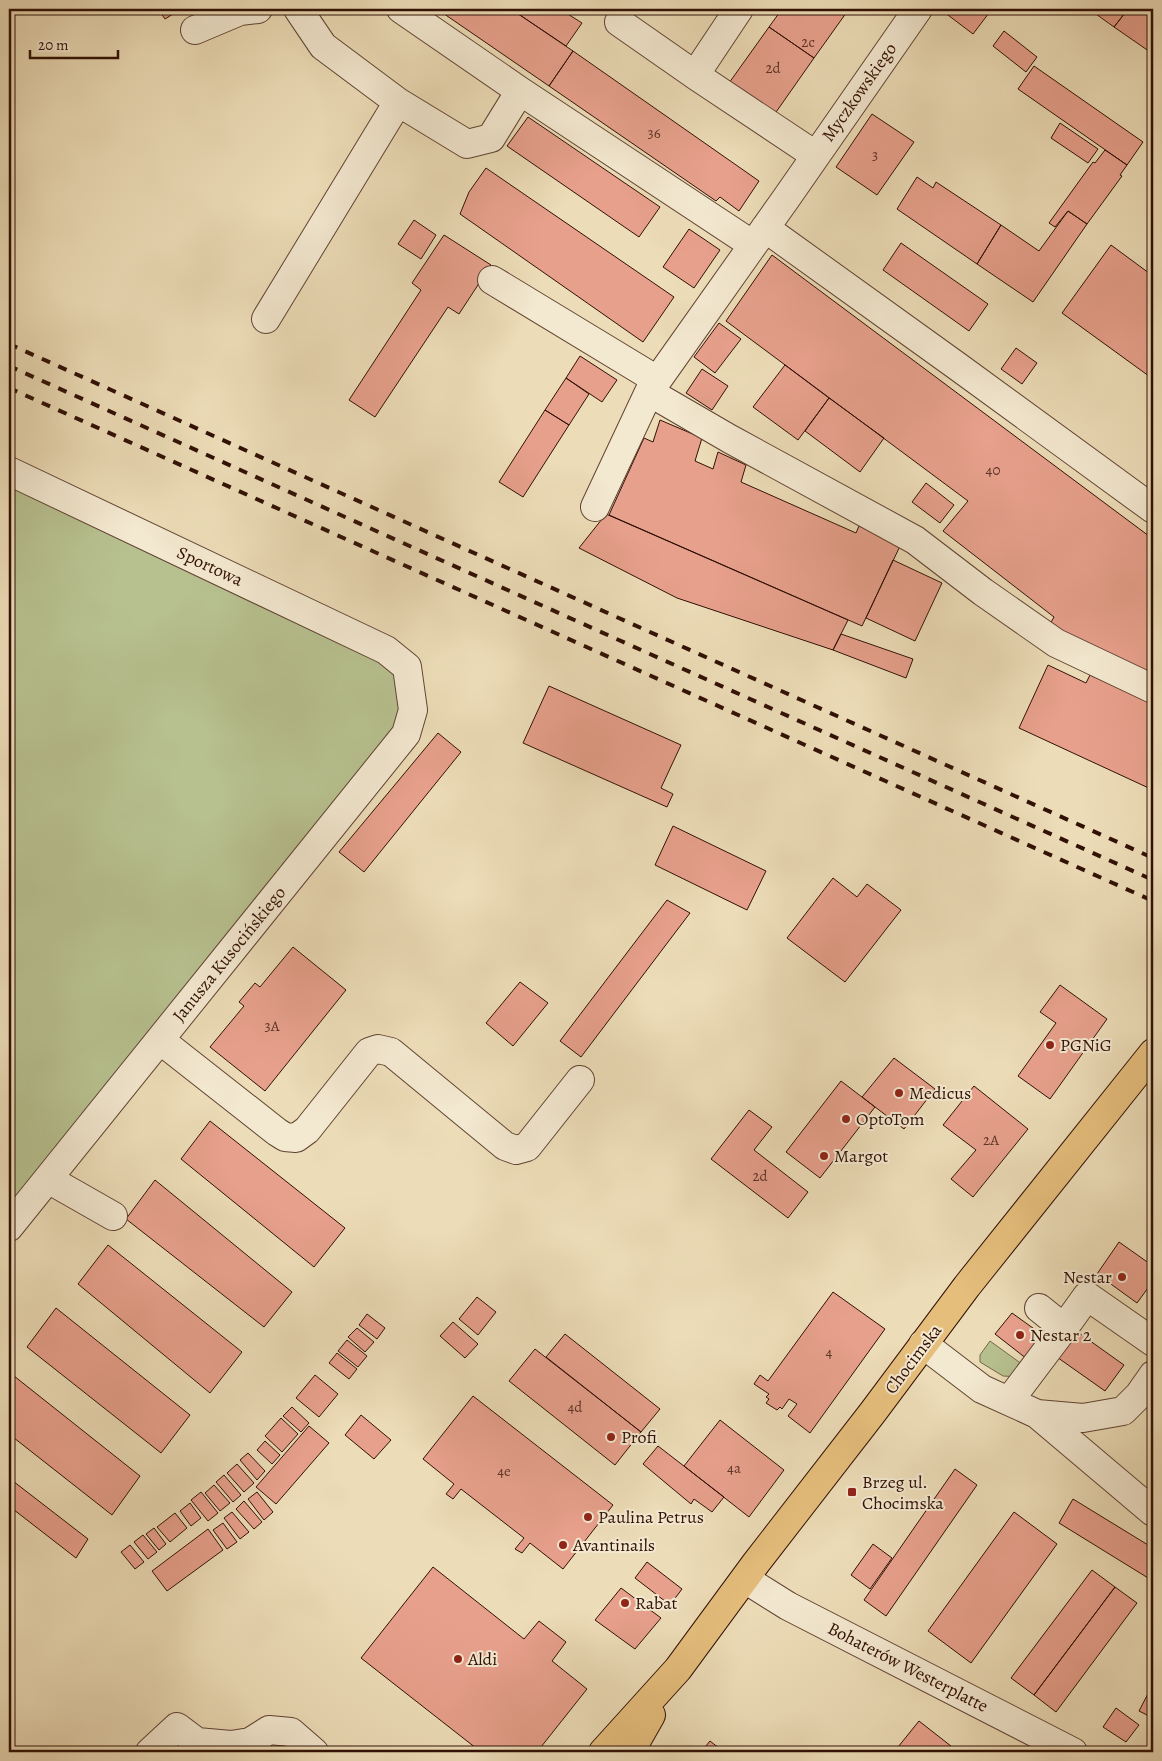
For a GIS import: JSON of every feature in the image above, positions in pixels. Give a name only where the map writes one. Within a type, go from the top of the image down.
[{"type":"main road","name":"Chocimska","points":[[603,1752],[678,1668],[967,1286],[1153,1054]]},
{"type":"main road","name":"Chocimska","points":[[630,1752],[678,1668]]},
{"type":"street","points":[[195,30],[240,11],[258,9]]},
{"type":"street","points":[[298,9],[323,46],[398,102],[467,144],[491,138],[520,91]]},
{"type":"street","points":[[401,9],[520,91],[759,236],[957,366],[1153,509]]},
{"type":"street","points":[[695,75],[739,9]]},
{"type":"street","name":"Myczkowskiego","points":[[619,22],[815,155],[918,9]]},
{"type":"street","points":[[266,319],[398,102]]},
{"type":"street","points":[[595,507],[653,386],[815,155]]},
{"type":"street","points":[[492,280],[730,439],[915,540],[983,592],[1056,643],[1153,688]]},
{"type":"street","name":"Sportowa","points":[[9,471],[386,650],[407,667]]},
{"type":"street","name":"Janusza Kusocińskiego","points":[[9,1227],[406,734],[413,710],[407,667]]},
{"type":"street","points":[[160,1040],[276,1132],[286,1137],[296,1138],[307,1130],[369,1052],[378,1049],[391,1052],[505,1146],[516,1150],[527,1147],[580,1080]]},
{"type":"street","points":[[48,1180],[113,1216]]},
{"type":"street","points":[[1009,1401],[1087,1296],[1153,1342]]},
{"type":"street","points":[[1040,1308],[1064,1328]]},
{"type":"street","points":[[923,1344],[982,1389],[1037,1414],[1153,1512]]},
{"type":"street","points":[[1037,1414],[1083,1418],[1123,1411],[1140,1395],[1153,1375]]},
{"type":"street","name":"Bohaterów Westerplatte","points":[[745,1579],[788,1606],[1073,1752]]},
{"type":"street","points":[[150,1752],[177,1726],[197,1742],[231,1745],[250,1742],[268,1730],[291,1732],[314,1752]]},
{"type":"green space","points":[[9,473],[407,667],[413,710],[9,1227]]},
{"type":"green space","points":[[990,1341],[1026,1367],[1021,1377],[1003,1376],[980,1362],[980,1355]]},
{"type":"building","points":[[158,9],[181,9],[165,19]]},
{"type":"building","points":[[437,9],[511,9],[573,51],[549,86]]},
{"type":"building","points":[[511,9],[560,9],[582,23],[566,46]]},
{"type":"building","points":[[782,9],[849,9],[814,58],[769,27]]},
{"type":"building","points":[[940,9],[992,9],[973,34]]},
{"type":"building","points":[[1089,9],[1128,9],[1114,27]]},
{"type":"building","points":[[1128,9],[1153,9],[1153,54],[1114,27]]},
{"type":"building","points":[[769,27],[814,58],[774,115],[729,83]]},
{"type":"building","points":[[1004,31],[1037,57],[1026,72],[993,46]]},
{"type":"building","points":[[573,51],[759,181],[739,211],[720,197],[716,201],[549,86]]},
{"type":"building","points":[[1034,66],[1143,142],[1127,165],[1018,89]]},
{"type":"building","points":[[872,114],[914,142],[877,195],[836,167]]},
{"type":"building","points":[[528,117],[660,207],[639,237],[507,146]]},
{"type":"building","points":[[1060,123],[1098,149],[1088,163],[1051,138]]},
{"type":"building","points":[[1105,150],[1127,165],[1120,175],[1122,176],[1087,224],[1068,211],[1055,227],[1049,223],[1093,162],[1095,163]]},
{"type":"building","points":[[486,168],[674,297],[643,342],[460,214],[469,192]]},
{"type":"building","points":[[917,177],[933,188],[936,182],[1001,225],[977,264],[897,209]]},
{"type":"building","points":[[1068,211],[1087,224],[1033,302],[977,264],[1001,225],[1039,251]]},
{"type":"building","points":[[414,220],[436,235],[421,259],[398,244]]},
{"type":"building","points":[[689,229],[720,250],[694,288],[663,267]]},
{"type":"building","points":[[444,235],[491,265],[459,314],[448,307],[375,417],[349,400],[421,290],[412,283]]},
{"type":"building","points":[[901,243],[988,304],[969,331],[883,270]]},
{"type":"building","points":[[1111,245],[1153,276],[1153,379],[1062,313]]},
{"type":"building","points":[[772,255],[1153,539],[1153,679],[1050,624],[1054,617],[943,531],[968,501],[726,321]]},
{"type":"building","points":[[719,323],[741,339],[715,373],[694,357]]},
{"type":"building","points":[[1016,348],[1037,363],[1022,384],[1001,369]]},
{"type":"building","points":[[580,356],[617,380],[602,402],[566,378]]},
{"type":"building","points":[[785,365],[829,398],[798,440],[753,407]]},
{"type":"building","points":[[702,369],[728,386],[712,410],[686,393]]},
{"type":"building","points":[[566,378],[589,394],[569,425],[545,410]]},
{"type":"building","points":[[829,398],[884,438],[860,472],[805,431]]},
{"type":"building","points":[[545,410],[569,425],[523,497],[499,482]]},
{"type":"building","points":[[660,420],[702,438],[695,461],[713,469],[718,452],[746,465],[741,482],[856,533],[859,526],[901,544],[862,626],[609,515],[644,438],[653,442]]},
{"type":"building","points":[[926,483],[954,505],[940,523],[912,502]]},
{"type":"building","points":[[606,514],[848,620],[833,650],[677,598],[579,548]]},
{"type":"building","points":[[893,560],[942,583],[915,641],[866,618]]},
{"type":"building","points":[[841,634],[913,659],[906,678],[833,650]]},
{"type":"building","points":[[1048,665],[1086,683],[1090,675],[1153,704],[1153,790],[1019,728]]},
{"type":"building","points":[[549,686],[681,745],[661,788],[673,794],[667,807],[523,743]]},
{"type":"building","points":[[438,733],[461,752],[364,872],[339,852]]},
{"type":"building","points":[[673,826],[766,871],[747,910],[655,865]]},
{"type":"building","points":[[833,878],[857,897],[867,884],[901,910],[845,982],[787,938]]},
{"type":"building","points":[[667,900],[690,913],[581,1057],[560,1041]]},
{"type":"building","points":[[293,947],[346,990],[265,1091],[210,1047],[244,1006],[239,1002],[255,983],[260,987]]},
{"type":"building","points":[[520,982],[548,1003],[513,1046],[486,1023]]},
{"type":"building","points":[[1060,985],[1107,1019],[1050,1099],[1018,1076],[1056,1023],[1040,1012]]},
{"type":"building","name":"Medicus","points":[[894,1058],[935,1089],[904,1129],[862,1097]]},
{"type":"building","points":[[841,1081],[875,1107],[820,1178],[786,1152]]},
{"type":"building","points":[[974,1086],[1028,1129],[973,1197],[951,1179],[976,1150],[943,1125]]},
{"type":"building","points":[[749,1110],[772,1127],[754,1150],[808,1192],[788,1218],[711,1159]]},
{"type":"building","points":[[210,1121],[345,1228],[314,1267],[181,1159]]},
{"type":"building","points":[[155,1180],[292,1292],[264,1327],[126,1219]]},
{"type":"building","points":[[1119,1242],[1153,1266],[1153,1281],[1137,1303],[1097,1274]]},
{"type":"building","points":[[108,1245],[242,1352],[210,1393],[78,1284]]},
{"type":"building","points":[[833,1292],[885,1329],[810,1433],[788,1416],[797,1404],[789,1399],[782,1409],[780,1407],[777,1410],[766,1403],[769,1399],[766,1397],[769,1394],[754,1384],[760,1375],[768,1381]]},
{"type":"building","points":[[477,1297],[496,1312],[478,1335],[459,1319]]},
{"type":"building","points":[[56,1308],[190,1415],[161,1453],[27,1347]]},
{"type":"building","name":"Nestar 2","points":[[1012,1313],[1044,1336],[1027,1359],[995,1334]]},
{"type":"building","points":[[367,1314],[385,1328],[377,1339],[359,1325]]},
{"type":"building","points":[[453,1322],[478,1344],[465,1358],[440,1336]]},
{"type":"building","points":[[357,1328],[374,1342],[365,1352],[348,1337]]},
{"type":"building","points":[[1072,1328],[1124,1365],[1105,1391],[1054,1355]]},
{"type":"building","points":[[565,1334],[660,1409],[641,1432],[546,1357]]},
{"type":"building","points":[[347,1340],[367,1356],[358,1367],[338,1351]]},
{"type":"building","points":[[535,1349],[641,1432],[615,1465],[509,1381]]},
{"type":"building","points":[[337,1353],[357,1369],[349,1379],[329,1363]]},
{"type":"building","points":[[9,1372],[140,1476],[112,1515],[9,1434]]},
{"type":"building","points":[[315,1375],[338,1394],[319,1417],[296,1398]]},
{"type":"building","points":[[473,1396],[613,1505],[563,1569],[530,1543],[522,1553],[515,1549],[524,1538],[461,1489],[453,1499],[446,1494],[454,1484],[423,1459]]},
{"type":"building","points":[[292,1407],[309,1423],[301,1432],[283,1416]]},
{"type":"building","points":[[361,1415],[391,1440],[374,1459],[345,1435]]},
{"type":"building","points":[[281,1418],[298,1434],[282,1452],[265,1436]]},
{"type":"building","points":[[720,1420],[784,1470],[749,1517],[684,1466]]},
{"type":"building","points":[[309,1426],[329,1443],[276,1504],[256,1487]]},
{"type":"building","points":[[265,1441],[280,1455],[272,1464],[257,1450]]},
{"type":"building","points":[[658,1446],[724,1497],[712,1512],[694,1499],[691,1504],[643,1464]]},
{"type":"building","points":[[248,1453],[265,1471],[257,1480],[240,1460]]},
{"type":"building","points":[[237,1464],[254,1483],[244,1492],[227,1473]]},
{"type":"building","points":[[955,1469],[977,1485],[886,1616],[864,1600]]},
{"type":"building","points":[[224,1475],[241,1495],[233,1502],[216,1482]]},
{"type":"building","points":[[9,1478],[88,1539],[76,1558],[9,1506]]},
{"type":"building","points":[[214,1485],[230,1503],[220,1511],[205,1493]]},
{"type":"building","points":[[201,1492],[218,1513],[208,1521],[191,1500]]},
{"type":"building","points":[[257,1492],[273,1512],[264,1520],[248,1499]]},
{"type":"building","points":[[1073,1499],[1153,1548],[1153,1581],[1059,1523]]},
{"type":"building","points":[[244,1501],[262,1522],[254,1529],[236,1509]]},
{"type":"building","points":[[190,1503],[201,1518],[191,1526],[180,1511]]},
{"type":"building","points":[[232,1512],[249,1532],[240,1539],[224,1518]]},
{"type":"building","points":[[1014,1512],[1057,1544],[971,1663],[928,1631]]},
{"type":"building","points":[[175,1513],[187,1528],[170,1542],[157,1527]]},
{"type":"building","points":[[223,1523],[237,1542],[227,1549],[213,1530]]},
{"type":"building","points":[[154,1528],[166,1544],[159,1550],[146,1534]]},
{"type":"building","points":[[208,1529],[223,1550],[167,1591],[152,1571]]},
{"type":"building","points":[[143,1535],[157,1552],[148,1559],[134,1542]]},
{"type":"building","points":[[873,1544],[892,1558],[870,1589],[851,1575]]},
{"type":"building","points":[[130,1545],[144,1562],[135,1569],[121,1552]]},
{"type":"building","points":[[647,1562],[682,1589],[670,1605],[635,1578]]},
{"type":"building","name":"Aldi","points":[[433,1567],[524,1639],[539,1621],[566,1642],[552,1661],[587,1689],[537,1752],[481,1752],[361,1658]]},
{"type":"building","points":[[1092,1570],[1115,1587],[1034,1695],[1011,1678]]},
{"type":"building","points":[[1115,1587],[1137,1603],[1056,1712],[1034,1695]]},
{"type":"building","name":"Rabat","points":[[621,1588],[661,1618],[635,1649],[595,1620]]},
{"type":"building","points":[[1153,1684],[1153,1718],[1139,1711]]},
{"type":"building","points":[[1116,1708],[1139,1725],[1126,1742],[1103,1727]]},
{"type":"building","points":[[919,1721],[956,1750],[955,1752],[894,1752]]},
{"type":"building","points":[[710,1741],[724,1752],[701,1752]]},
{"type":"railway","points":[[9,344],[1153,858]]},
{"type":"railway","points":[[9,366],[1153,880]]},
{"type":"railway","points":[[9,388],[1153,901]]},
{"type":"place","name":"PGNiG","points":[[1050,1045]]},
{"type":"place","name":"Medicus","points":[[899,1093]]},
{"type":"place","name":"OptoTom","points":[[846,1119]]},
{"type":"place","name":"Margot","points":[[824,1156]]},
{"type":"place","name":"Nestar","points":[[1122,1277]]},
{"type":"place","name":"Nestar 2","points":[[1020,1335]]},
{"type":"place","name":"Profi","points":[[611,1437]]},
{"type":"place","name":"Brzeg ul. Chocimska","points":[[852,1492]]},
{"type":"place","name":"Paulina Petrus","points":[[588,1517]]},
{"type":"place","name":"Avantinails","points":[[563,1545]]},
{"type":"place","name":"Rabat","points":[[625,1603]]},
{"type":"place","name":"Aldi","points":[[458,1659]]}]
